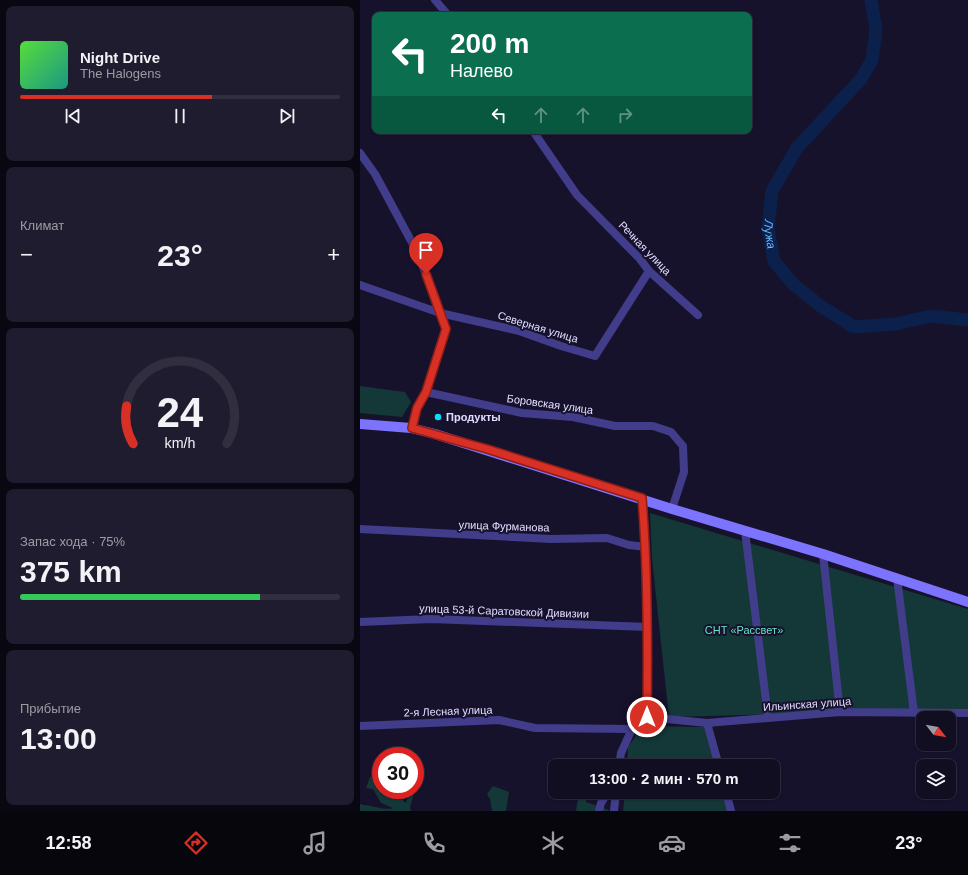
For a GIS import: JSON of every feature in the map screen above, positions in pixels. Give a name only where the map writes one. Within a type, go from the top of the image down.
[{"type":"main road","points":[[360,424],[412,428],[487,449],[745,531],[823,554],[968,602]]},
{"type":"street","points":[[436,0],[446,12]]},
{"type":"street","name":"Речная улица","points":[[535,134],[577,195],[640,259],[649,271],[698,315]]},
{"type":"street","points":[[360,153],[375,174],[416,250],[431,286],[446,329],[426,392],[417,408],[412,428]]},
{"type":"street","name":"Северная улица","points":[[360,285],[440,313],[519,331],[595,356],[649,271]]},
{"type":"street","name":"Боровская улица","points":[[426,392],[522,413],[574,417],[615,426],[653,426],[671,432],[683,446],[684,472],[672,508]]},
{"type":"street","points":[[620,759],[621,753],[632,729],[647,717],[648,627],[646,547],[642,498]]},
{"type":"street","name":"улица Фурманова","points":[[360,529],[551,539],[608,538],[629,545],[646,547]]},
{"type":"street","points":[[745,531],[768,717]]},
{"type":"street","points":[[823,554],[840,712]]},
{"type":"street","points":[[898,578],[914,713]]},
{"type":"street","name":"улица 53-й Саратовской Дивизии","points":[[360,622],[431,619],[648,627]]},
{"type":"street","name":"Ильинская улица","points":[[647,717],[707,723],[840,712],[968,713]]},
{"type":"street","name":"2-я Лесная улица","points":[[360,726],[499,720],[535,728],[632,729]]},
{"type":"street","points":[[707,723],[717,759]]},
{"type":"street","points":[[599,811],[604,799]]},
{"type":"street","points":[[614,811],[615,799]]},
{"type":"street","points":[[728,799],[731,811]]},
{"type":"green space","points":[[360,386],[405,392],[411,402],[402,417],[360,413]]},
{"type":"green space","name":"СНТ «Рассвет»","points":[[650,513],[968,609],[968,709],[669,717],[652,559]]},
{"type":"green space","points":[[643,726],[704,727],[714,759],[627,759],[628,747]]},
{"type":"green space","points":[[372,776],[372,789],[366,788],[370,777]]},
{"type":"green space","points":[[493,786],[509,792],[506,811],[492,811],[490,799],[487,794]]},
{"type":"green space","points":[[379,799],[401,799],[406,803],[407,799],[412,799],[410,807],[411,811],[360,811],[360,804],[389,809],[393,808],[381,803]]},
{"type":"green space","points":[[578,799],[586,799],[586,802],[609,810],[609,811],[576,811]]},
{"type":"green space","points":[[624,799],[725,799],[728,811],[623,811]]},
{"type":"waterway","name":"Лужа","points":[[871,0],[876,30],[872,60],[861,79],[797,148],[772,191],[768,228],[774,261],[794,285],[822,307],[854,327],[895,324],[931,316],[968,320]]},
{"type":"place","name":"Продукты","points":[[438,417]]},
{"type":"route","points":[[426,274],[446,329],[440,352],[426,392],[417,408],[412,428],[487,449],[642,498],[646,547],[648,627],[647,717]]}]
